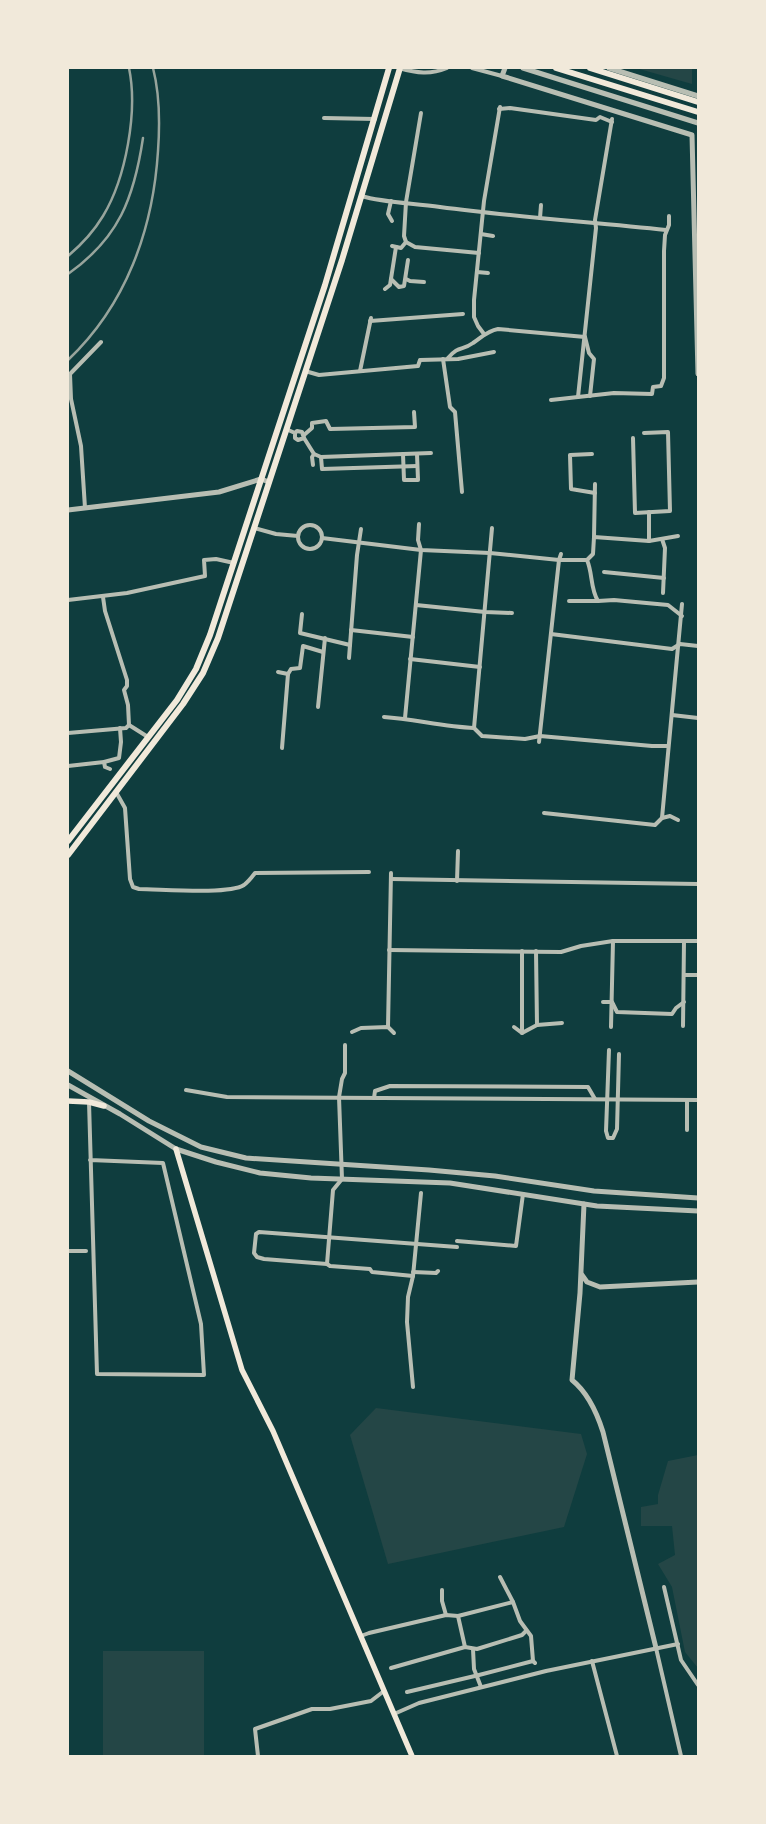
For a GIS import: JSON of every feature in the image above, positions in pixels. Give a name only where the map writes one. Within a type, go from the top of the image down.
[{"type":"main road","points":[[68,842],[176,700],[196,669],[210,635],[325,285],[390,68]]},
{"type":"main road","points":[[68,855],[183,704],[203,673],[218,638],[342,260],[400,68]]},
{"type":"main road","points":[[556,68],[698,112]]},
{"type":"main road","points":[[590,68],[695,98]]},
{"type":"main road","points":[[68,1101],[88,1102],[104,1106]]},
{"type":"main road","points":[[176,1149],[242,1370],[273,1431],[412,1756]]},
{"type":"street","points":[[400,68],[413,72],[436,73],[447,68]]},
{"type":"street","points":[[472,68],[692,135],[698,374]]},
{"type":"street","points":[[502,76],[505,68]]},
{"type":"street","points":[[523,68],[698,123]]},
{"type":"street","points":[[609,68],[695,98]]},
{"type":"street","points":[[484,334],[474,317],[478,254],[499,108],[596,120],[600,117],[612,120],[595,223],[578,397]]},
{"type":"street","points":[[421,113],[406,202],[404,236],[406,242],[415,247],[478,254]]},
{"type":"street","points":[[324,118],[374,119]]},
{"type":"street","points":[[361,196],[377,201],[406,202],[483,212],[666,230]]},
{"type":"street","points":[[391,201],[388,214],[392,221]]},
{"type":"street","points":[[540,218],[541,205]]},
{"type":"street","points":[[551,400],[614,393],[652,394],[653,387],[661,386],[664,378],[664,251],[666,230],[670,225],[669,216]]},
{"type":"street","points":[[481,234],[493,236]]},
{"type":"street","points":[[385,289],[390,285],[394,246],[401,248],[406,242]]},
{"type":"street","points":[[391,279],[400,287],[404,286],[408,260]]},
{"type":"street","points":[[477,272],[488,273]]},
{"type":"street","points":[[406,279],[424,282]]},
{"type":"street","points":[[454,310],[455,315]]},
{"type":"street","points":[[401,312],[401,318]]},
{"type":"street","points":[[360,371],[371,320],[463,314]]},
{"type":"street","points":[[448,358],[457,349],[471,345],[490,330],[498,329],[585,337]]},
{"type":"street","points":[[585,337],[589,353],[594,359],[590,396]]},
{"type":"street","points":[[85,508],[82,446],[71,399],[70,374],[101,342]]},
{"type":"street","points":[[305,371],[319,374],[418,366],[420,360],[458,358],[494,352]]},
{"type":"street","points":[[443,358],[450,408],[455,412],[462,492]]},
{"type":"street","points":[[295,433],[295,438],[298,440],[312,428],[312,422],[326,422],[330,429],[415,427],[414,412]]},
{"type":"street","points":[[286,429],[295,433],[296,431],[302,432],[314,454],[321,457],[431,453]]},
{"type":"street","points":[[633,438],[635,513],[670,511],[668,432],[644,433]]},
{"type":"street","points":[[313,465],[312,457],[314,454]]},
{"type":"street","points":[[403,454],[404,480],[418,480],[417,454]]},
{"type":"street","points":[[592,454],[570,455],[571,489],[595,493]]},
{"type":"street","points":[[321,457],[322,469],[417,466]]},
{"type":"street","points":[[68,510],[219,492],[261,479],[269,482]]},
{"type":"street","points":[[322,538],[420,550],[490,553],[559,560],[587,560],[593,554],[595,484]]},
{"type":"street","points":[[648,542],[649,512]]},
{"type":"street","points":[[405,718],[420,550],[418,540],[419,524]]},
{"type":"street","points":[[313,525],[320,530],[322,538],[316,548],[309,549],[302,546],[298,540],[301,528],[313,525]]},
{"type":"street","points":[[254,528],[276,534],[298,536]]},
{"type":"street","points":[[474,728],[492,528]]},
{"type":"street","points":[[349,658],[361,529]]},
{"type":"street","points":[[594,537],[648,542],[678,536]]},
{"type":"street","points":[[662,539],[665,548],[663,593]]},
{"type":"street","points":[[539,742],[559,560],[562,554]]},
{"type":"street","points":[[68,600],[103,597],[205,576],[204,560],[216,559],[234,563]]},
{"type":"street","points":[[587,560],[591,568],[593,593],[598,601]]},
{"type":"street","points":[[604,572],[664,578]]},
{"type":"street","points":[[103,597],[105,610],[127,680],[127,686],[124,690],[128,705],[129,725]]},
{"type":"street","points":[[570,601],[614,600],[668,605],[682,616]]},
{"type":"street","points":[[662,818],[680,644],[682,604]]},
{"type":"street","points":[[416,605],[512,613]]},
{"type":"street","points":[[302,614],[300,632],[350,645]]},
{"type":"street","points":[[351,630],[413,637]]},
{"type":"street","points":[[551,634],[672,649],[680,644],[698,646]]},
{"type":"street","points":[[318,707],[325,638]]},
{"type":"street","points":[[282,748],[288,674],[291,669],[300,668],[302,646],[323,652]]},
{"type":"street","points":[[410,659],[480,667]]},
{"type":"street","points":[[278,672],[288,674]]},
{"type":"street","points":[[672,715],[698,718]]},
{"type":"street","points":[[384,717],[405,718],[450,727],[474,728],[482,736],[525,739],[540,736],[668,746]]},
{"type":"street","points":[[129,725],[148,737]]},
{"type":"street","points":[[68,733],[126,728],[129,725]]},
{"type":"street","points":[[68,766],[104,762],[119,758],[120,728]]},
{"type":"street","points":[[104,762],[105,767],[110,769]]},
{"type":"street","points":[[116,792],[124,808],[130,879],[133,887],[139,889],[182,891],[234,889],[245,884],[255,873],[369,872]]},
{"type":"street","points":[[544,813],[655,825],[662,818],[670,816],[678,820]]},
{"type":"street","points":[[457,881],[458,851]]},
{"type":"street","points":[[388,1028],[391,873]]},
{"type":"street","points":[[391,879],[698,884]]},
{"type":"street","points":[[389,950],[561,952],[581,946],[613,941],[698,941]]},
{"type":"street","points":[[611,1027],[613,941]]},
{"type":"street","points":[[684,941],[684,1026]]},
{"type":"street","points":[[522,951],[522,1033]]},
{"type":"street","points":[[536,952],[537,1025]]},
{"type":"street","points":[[684,975],[698,975]]},
{"type":"street","points":[[603,1002],[612,1002]]},
{"type":"street","points":[[612,1002],[617,1012],[672,1014],[684,1002]]},
{"type":"street","points":[[522,1033],[537,1025],[562,1023]]},
{"type":"street","points":[[514,1027],[522,1033]]},
{"type":"street","points":[[352,1032],[360,1028],[388,1028],[394,1033]]},
{"type":"street","points":[[327,1264],[334,1190],[342,1179],[339,1097],[345,1073],[345,1045]]},
{"type":"street","points":[[609,1050],[606,1131],[608,1138],[613,1138],[618,1129],[619,1054]]},
{"type":"street","points":[[68,1071],[150,1121],[201,1147],[246,1158],[448,1171],[496,1176],[594,1191],[698,1198]]},
{"type":"street","points":[[68,1085],[120,1114],[176,1149],[216,1162],[260,1173],[310,1178],[450,1183],[584,1204],[698,1211]]},
{"type":"street","points":[[374,1098],[375,1091],[390,1086],[528,1086],[588,1087],[595,1099]]},
{"type":"street","points":[[186,1090],[227,1097],[698,1100]]},
{"type":"street","points":[[687,1130],[688,1100]]},
{"type":"street","points":[[88,1102],[97,1374],[204,1375],[201,1324],[162,1163],[90,1160]]},
{"type":"street","points":[[413,1387],[407,1322],[408,1297],[413,1274],[422,1193]]},
{"type":"street","points":[[458,1241],[516,1246],[523,1194]]},
{"type":"street","points":[[584,1204],[581,1275],[572,1380],[578,1384],[597,1414],[603,1432],[681,1756]]},
{"type":"street","points":[[438,1271],[436,1273],[413,1274],[372,1272],[370,1270],[330,1266],[327,1264],[264,1259],[257,1257],[254,1253],[256,1234],[259,1232],[457,1247]]},
{"type":"street","points":[[68,1251],[86,1251]]},
{"type":"street","points":[[581,1275],[588,1282],[600,1287],[698,1282]]},
{"type":"street","points":[[407,1692],[534,1662],[532,1640],[520,1621],[500,1577]]},
{"type":"street","points":[[664,1587],[681,1660],[698,1685]]},
{"type":"street","points":[[442,1590],[442,1600],[446,1615]]},
{"type":"street","points":[[361,1636],[446,1615],[458,1616],[513,1602]]},
{"type":"street","points":[[458,1616],[465,1648]]},
{"type":"street","points":[[390,1668],[465,1648],[473,1649],[522,1635],[526,1631]]},
{"type":"street","points":[[394,1714],[419,1703],[546,1670],[678,1644]]},
{"type":"street","points":[[473,1649],[472,1657],[481,1687]]},
{"type":"street","points":[[592,1661],[617,1756]]},
{"type":"street","points":[[258,1756],[255,1729],[312,1709],[330,1710],[371,1701],[384,1690]]},
{"type":"shaded area","points":[[636,68],[692,68],[692,84]]},
{"type":"shaded area","points":[[376,1408],[581,1434],[587,1454],[564,1527],[388,1564],[350,1435]]},
{"type":"shaded area","points":[[698,1455],[698,1668],[685,1652],[672,1587],[658,1564],[675,1555],[672,1526],[641,1526],[641,1507],[658,1504],[658,1495],[668,1461]]},
{"type":"shaded area","points":[[103,1651],[204,1651],[204,1756],[103,1756]]},
{"type":"railway","points":[[68,256],[87,238],[99,222],[118,183],[124,164],[131,124],[132,104],[129,68]]},
{"type":"railway","points":[[68,360],[106,315],[121,291],[143,237],[155,180],[159,141],[158,99],[153,68]]},
{"type":"railway","points":[[68,274],[100,246],[112,231],[121,215],[135,180],[143,138]]}]
